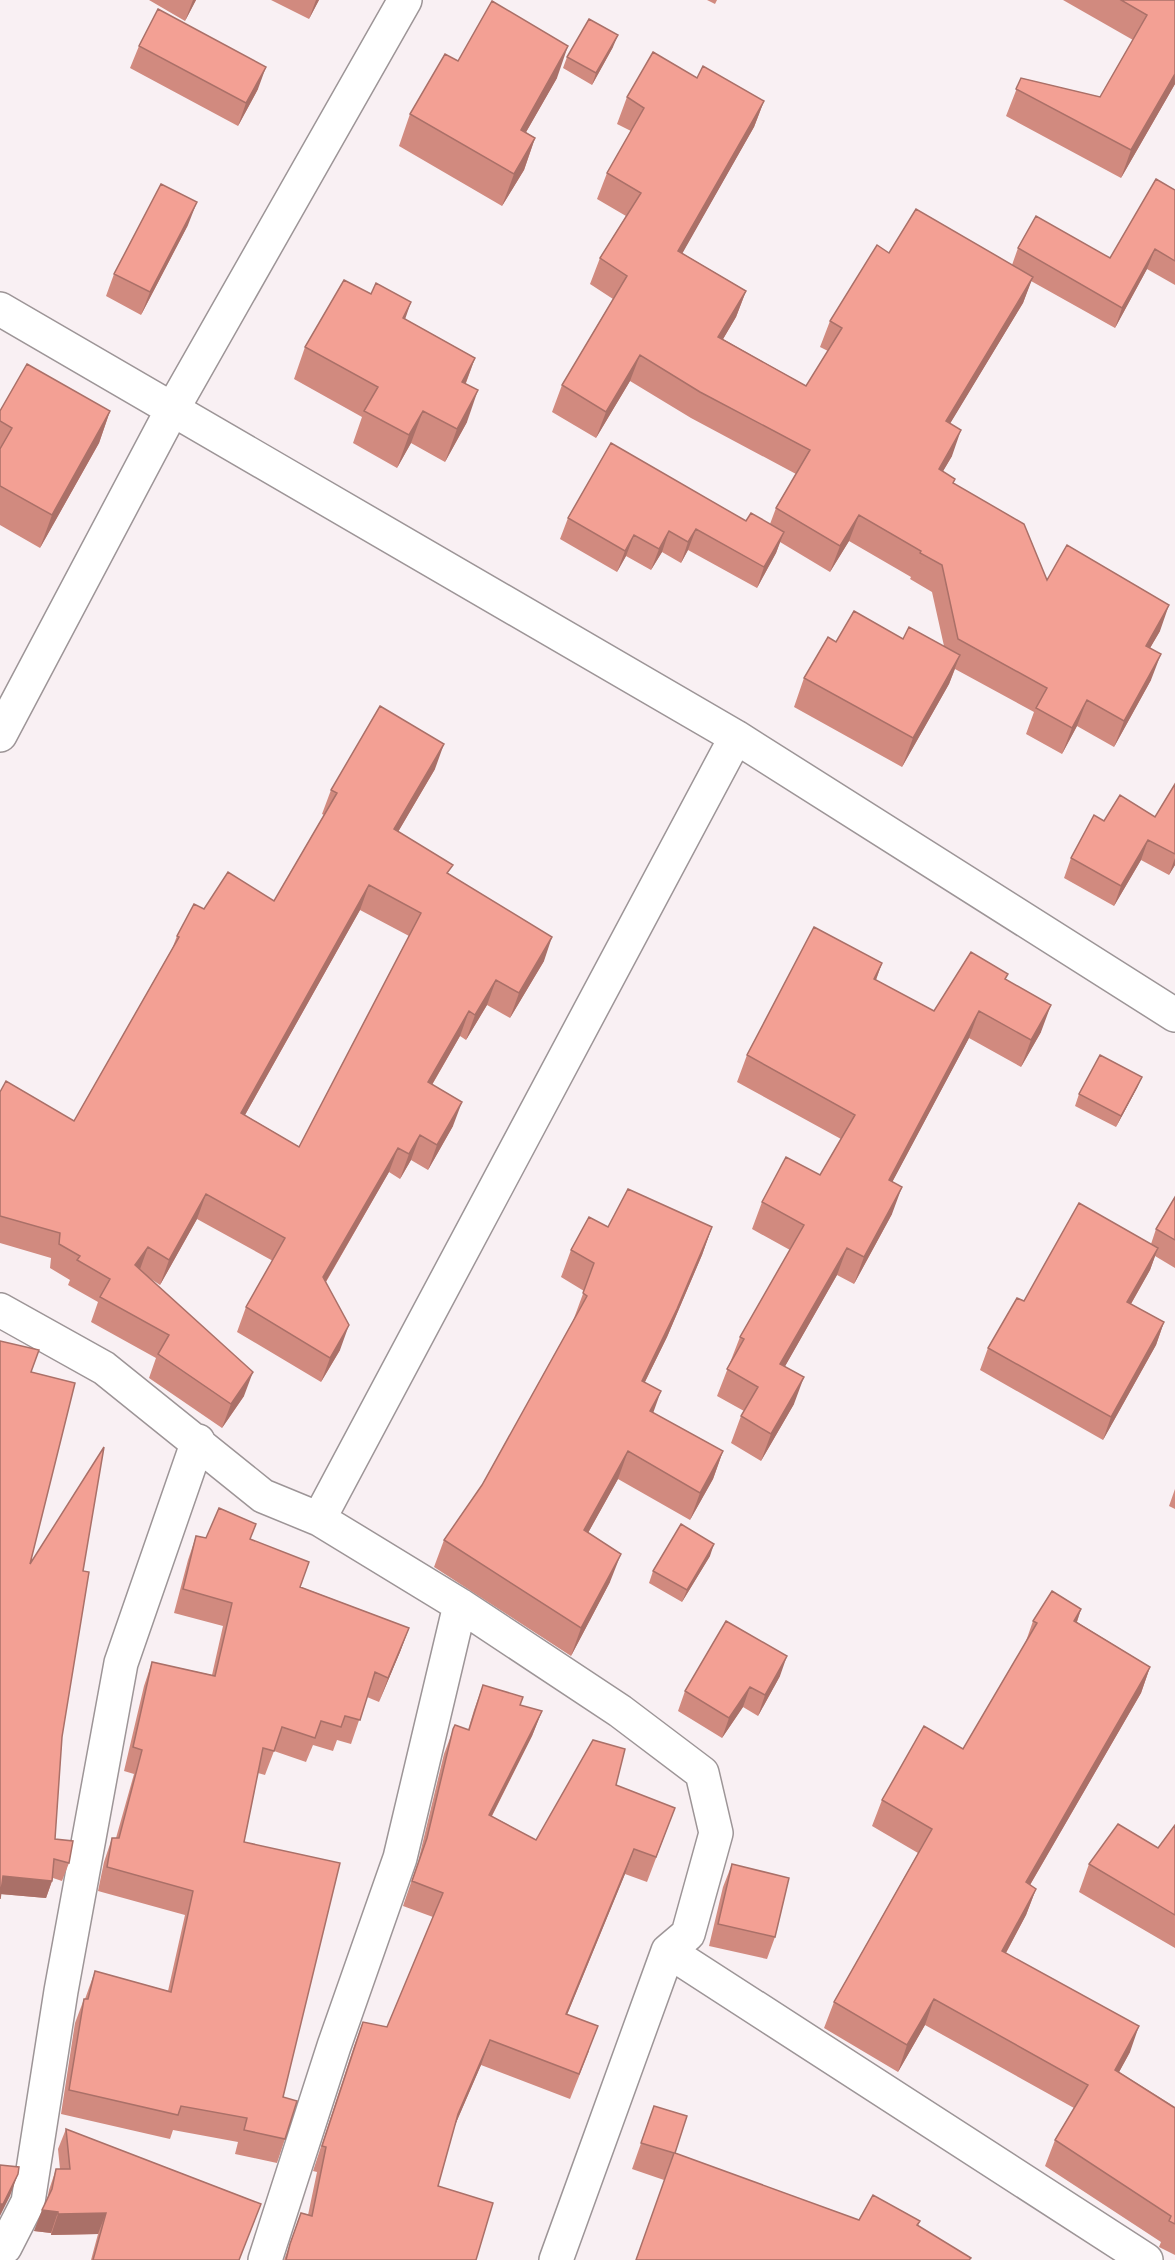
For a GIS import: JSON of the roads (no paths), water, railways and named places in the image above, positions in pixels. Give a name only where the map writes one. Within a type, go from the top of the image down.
[{"type":"street","points":[[0,735],[172,410],[405,0]]},
{"type":"street","points":[[0,309],[736,738],[1175,1015]]},
{"type":"street","points":[[319,1519],[736,738]]},
{"type":"street","points":[[0,1310],[104,1368],[198,1441],[263,1496],[319,1519],[460,1605],[620,1711],[702,1773],[716,1833],[688,1934],[668,1952],[556,2260]]},
{"type":"street","points":[[0,2250],[5,2247],[28,2202],[61,1991],[122,1663],[198,1441]]},
{"type":"street","points":[[265,2260],[334,2046],[400,1858],[460,1605]]},
{"type":"street","points":[[668,1952],[1146,2260]]}]
